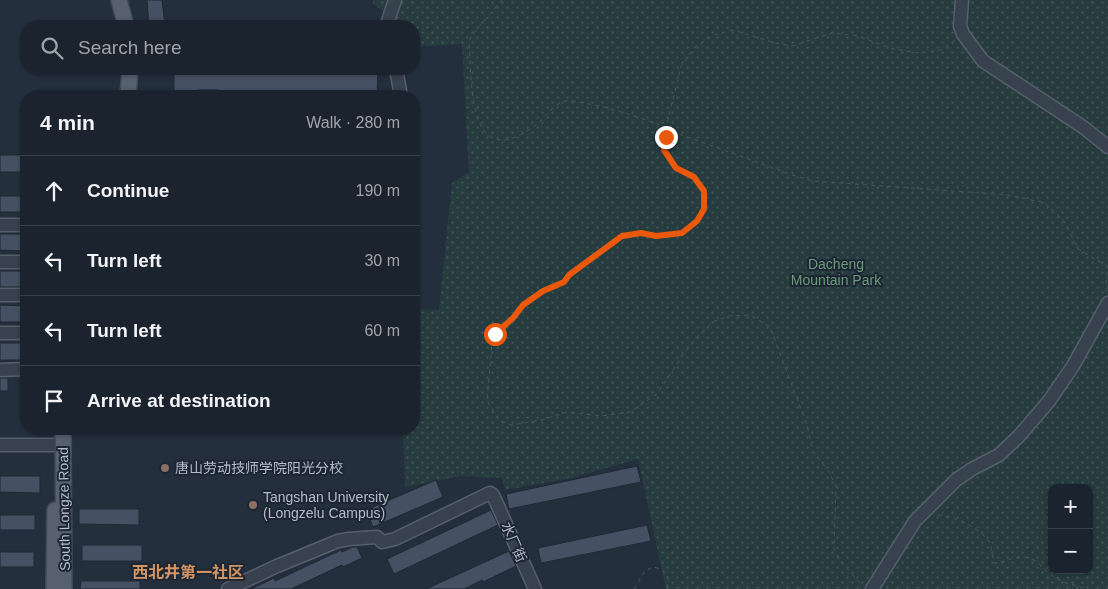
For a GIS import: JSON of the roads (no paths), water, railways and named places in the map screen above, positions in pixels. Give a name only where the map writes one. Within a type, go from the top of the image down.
[{"type":"main road","points":[[110,0],[115,20]]},
{"type":"main road","points":[[119,0],[124,20]]},
{"type":"main road","points":[[118,90],[120,75]]},
{"type":"main road","points":[[128,90],[130,75]]},
{"type":"main road","name":"South Longze Road","points":[[57,435],[65,533],[64,589]]},
{"type":"main road","name":"South Longze Road","points":[[54,589],[59,445],[62,435]]},
{"type":"street","points":[[388,20],[395,0]]},
{"type":"street","points":[[962,0],[960,26],[962,34],[982,61],[1083,127],[1108,147]]},
{"type":"street","points":[[397,75],[400,90]]},
{"type":"street","points":[[0,225],[20,225]]},
{"type":"street","points":[[0,262],[20,262]]},
{"type":"street","points":[[0,295],[20,295]]},
{"type":"street","points":[[872,589],[915,521],[956,480],[999,455],[1019,436],[1049,401],[1073,366],[1107,301]]},
{"type":"street","points":[[0,333],[20,333]]},
{"type":"street","points":[[0,370],[20,369]]},
{"type":"street","points":[[0,445],[59,445]]},
{"type":"street","name":"水厂街","points":[[228,589],[338,541],[377,537],[382,542],[395,539],[490,493],[494,495],[536,589]]},
{"type":"place","name":"唐山劳动技师学院阳光分校","points":[[165,468]]},
{"type":"place","name":"Tangshan University (Longzelu Campus)","points":[[253,505]]},
{"type":"district","name":"西北井第一社区","points":[[188,572]]},
{"type":"park label","name":"Dacheng Mountain Park","points":[[836,272]]}]
